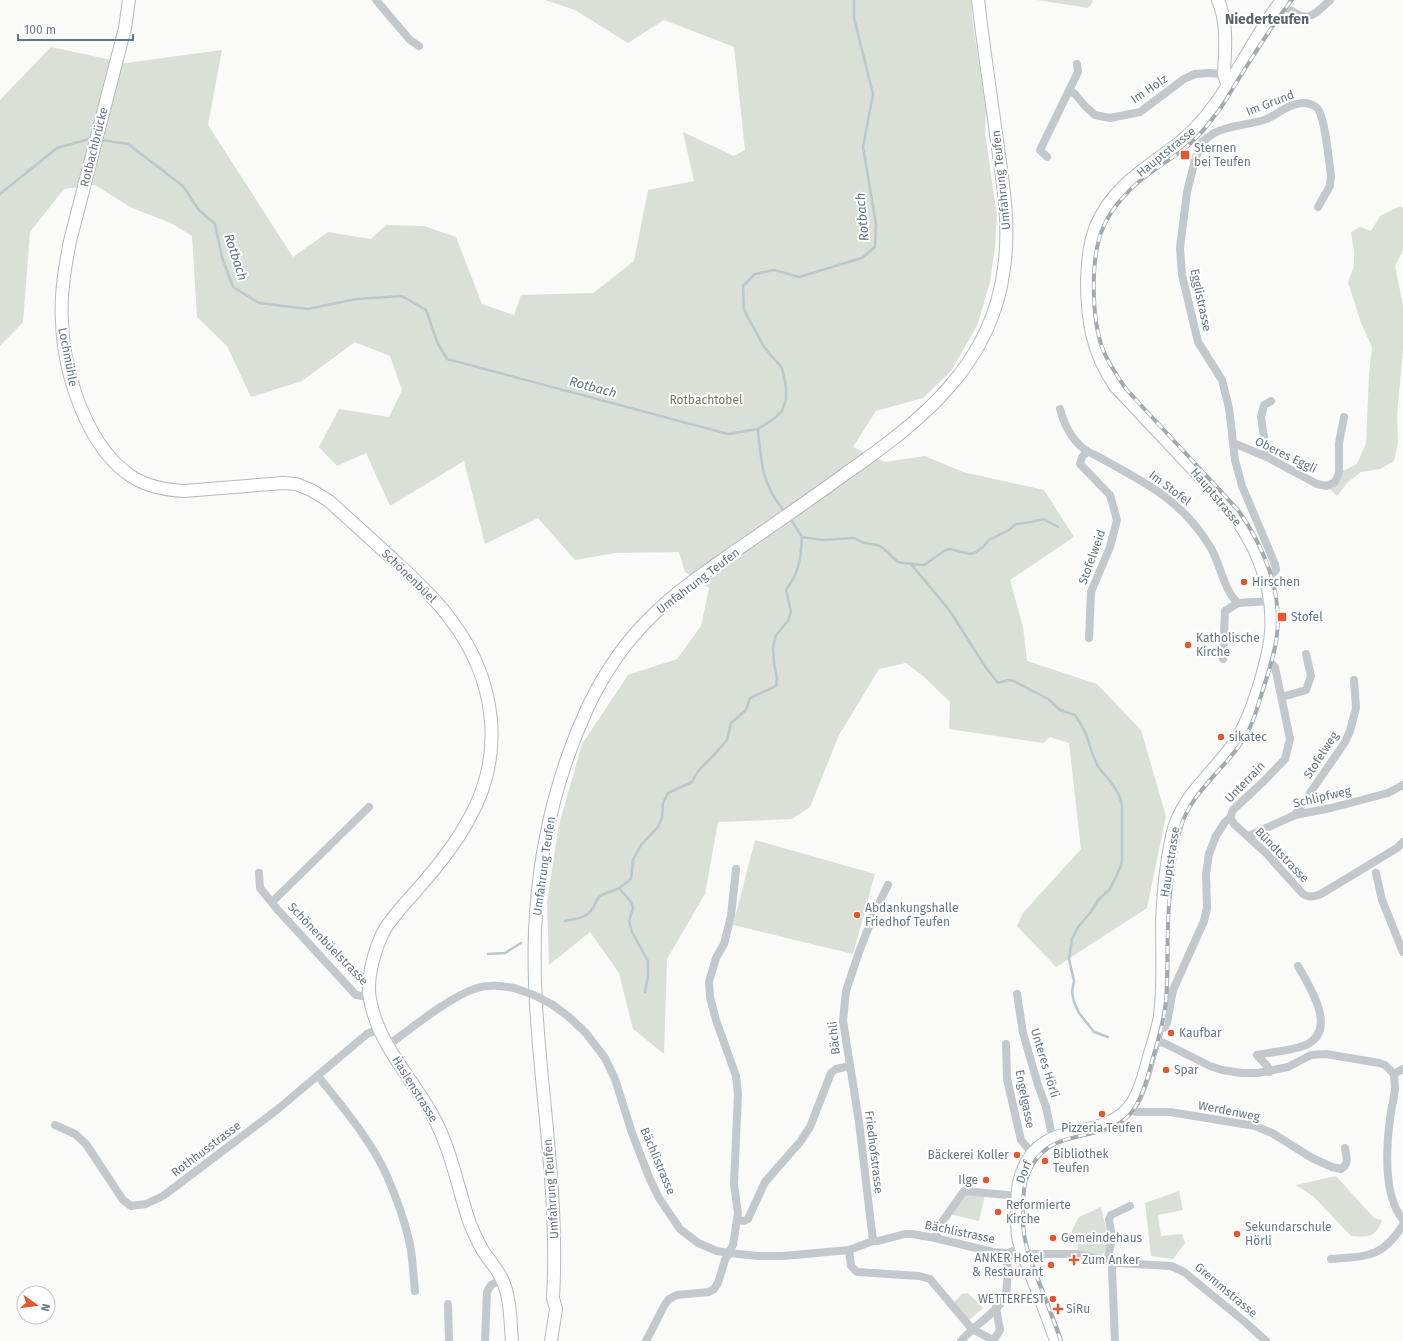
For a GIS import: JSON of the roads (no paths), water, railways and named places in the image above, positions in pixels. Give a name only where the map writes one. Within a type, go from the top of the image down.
[{"type":"street","name":"Rotbachbrücke","points":[[70,240],[125,28],[129,0]]},
{"type":"street","points":[[376,0],[410,40],[419,46]]},
{"type":"street","name":"Umfahrung Teufen","points":[[551,1341],[556,1310],[554,1298],[555,1242],[553,1189],[536,1004],[535,934],[539,881],[548,827],[568,755],[577,731],[597,688],[634,634],[651,616],[698,577],[872,455],[905,430],[941,398],[966,367],[984,337],[996,306],[1004,272],[1007,229],[1004,188],[978,0]]},
{"type":"street","points":[[1218,0],[1221,6],[1225,27],[1227,78]]},
{"type":"street","points":[[1281,1],[1295,14],[1304,17],[1318,13],[1330,0]]},
{"type":"street","name":"Hauptstrasse","points":[[1127,1110],[1135,1099],[1143,1077],[1160,1016],[1163,907],[1175,824],[1181,810],[1191,795],[1231,747],[1242,730],[1266,662],[1271,631],[1270,601],[1264,576],[1244,531],[1233,513],[1115,386],[1104,369],[1096,349],[1089,322],[1087,294],[1088,262],[1092,239],[1101,216],[1109,204],[1125,185],[1171,151],[1193,132],[1209,114],[1227,78],[1281,1]]},
{"type":"street","points":[[1047,157],[1040,150],[1070,91],[1078,72],[1077,64]]},
{"type":"street","name":"Im Holz","points":[[1070,91],[1075,94],[1095,115],[1110,118],[1140,112],[1184,79],[1195,74],[1208,73],[1227,78]]},
{"type":"street","name":"Im Grund","points":[[1202,142],[1215,133],[1230,128],[1252,124],[1269,118],[1295,104],[1306,102],[1318,108],[1323,118],[1331,176],[1330,186],[1318,207]]},
{"type":"street","points":[[1193,132],[1202,142]]},
{"type":"street","name":"Egglistrasse","points":[[1202,142],[1195,160],[1187,192],[1180,248],[1182,275],[1198,342],[1222,380],[1229,408],[1233,443],[1242,486],[1275,564],[1276,570],[1273,573],[1264,576]]},
{"type":"street","name":"Lochmühle","points":[[70,240],[62,297],[62,323],[68,368],[74,391],[87,421],[106,452],[120,467],[134,478]]},
{"type":"street","points":[[1268,457],[1261,417],[1264,405],[1271,401]]},
{"type":"street","name":"Im Stofel","points":[[1060,409],[1063,421],[1069,432],[1087,452],[1153,487],[1186,514],[1209,545],[1230,594],[1238,603]]},
{"type":"street","name":"Oberes Eggli","points":[[1233,443],[1268,457],[1317,484],[1327,486],[1335,482],[1340,473],[1339,443],[1344,417]]},
{"type":"street","name":"Stofelweid","points":[[1087,452],[1082,457],[1080,464],[1110,495],[1117,520],[1110,547],[1091,592],[1088,638]]},
{"type":"street","name":"Schönenbüel","points":[[134,478],[150,485],[170,490],[184,491],[278,483],[296,484],[311,490],[329,501],[418,583],[451,619],[467,642],[478,663],[486,692],[492,725],[488,771],[481,794],[471,816],[448,851]]},
{"type":"street","points":[[1223,659],[1226,611],[1238,603],[1270,601]]},
{"type":"street","points":[[1282,697],[1306,690],[1311,676],[1306,654]]},
{"type":"street","name":"Unterrain","points":[[1157,1027],[1164,1028],[1167,1023],[1173,990],[1204,921],[1207,908],[1206,874],[1209,854],[1216,836],[1225,822],[1230,818],[1233,810],[1285,759],[1290,739],[1282,697],[1275,667],[1266,662]]},
{"type":"street","name":"Stofelweg","points":[[1295,814],[1345,742],[1350,731],[1356,708],[1354,680]]},
{"type":"street","name":"Schlipfweg","points":[[1249,836],[1295,814],[1331,808],[1388,794],[1403,785]]},
{"type":"street","name":"Schönenbüelstrasse","points":[[272,902],[369,807]]},
{"type":"street","name":"Bündtstrasse","points":[[1230,818],[1234,824],[1266,852],[1302,893],[1310,897],[1321,894],[1397,848],[1403,842]]},
{"type":"street","name":"Haslenstrasse","points":[[448,851],[393,918],[385,930],[380,940],[371,972],[369,997],[379,1029],[387,1046],[424,1100],[435,1120],[455,1172],[475,1237],[502,1279],[510,1305],[512,1341]]},
{"type":"street","points":[[646,1341],[664,1306],[670,1299],[677,1295],[703,1294],[714,1289],[718,1283],[725,1260],[733,1245],[738,1213],[734,1184],[738,1094],[736,1076],[716,1020],[708,982],[716,958],[724,944],[731,916],[736,869]]},
{"type":"street","name":"Schönenbüelstrasse","points":[[259,873],[260,888],[272,902],[356,995],[366,998],[369,997]]},
{"type":"street","points":[[1376,873],[1382,900],[1403,952]]},
{"type":"street","name":"Bächli","points":[[737,1220],[748,1220],[765,1182],[800,1142],[816,1114],[826,1082],[831,1073],[836,1069],[850,1066],[843,1021],[846,991],[859,952],[888,885]]},
{"type":"street","points":[[1269,1072],[1268,1066],[1257,1055],[1302,1047],[1312,1042],[1319,1033],[1321,1012],[1298,966]]},
{"type":"street","name":"Bächlistrasse","points":[[387,1046],[462,994],[478,988],[489,986],[514,988],[534,995],[553,1005],[586,1033],[605,1058],[620,1092],[632,1133],[659,1198],[669,1215],[680,1229],[698,1243],[718,1251],[729,1253],[758,1256],[783,1256],[848,1250],[873,1241],[905,1234],[921,1235],[975,1248],[1008,1253],[1022,1251]]},
{"type":"street","name":"Unteres Hörli","points":[[1017,994],[1023,1033],[1054,1137]]},
{"type":"street","name":"Rothhusstrasse","points":[[55,1125],[75,1134],[86,1144],[123,1200],[131,1206],[146,1204],[163,1196],[278,1109],[367,1034],[379,1029]]},
{"type":"street","points":[[1154,1040],[1166,1044],[1203,1063],[1222,1070],[1242,1073],[1269,1072],[1288,1068],[1312,1056],[1326,1054],[1385,1065],[1394,1074],[1395,1088],[1387,1146],[1389,1184],[1393,1204],[1397,1213],[1403,1220]]},
{"type":"street","name":"Engelgasse","points":[[1006,1044],[1007,1079],[1021,1140],[1032,1154]]},
{"type":"street","name":"Friedhofstrasse","points":[[850,1066],[859,1122],[873,1241]]},
{"type":"street","points":[[1394,1074],[1403,1069]]},
{"type":"street","points":[[318,1076],[352,1120],[387,1176],[401,1211],[410,1241],[415,1291]]},
{"type":"street","name":"Dorf","points":[[1056,1341],[1022,1251],[1018,1236],[1018,1196],[1019,1184],[1023,1170],[1032,1154],[1041,1145],[1054,1137],[1068,1132],[1108,1123],[1127,1110]]},
{"type":"street","name":"Werdenweg","points":[[1127,1110],[1136,1112],[1170,1112],[1255,1126],[1272,1133],[1312,1158],[1332,1167],[1341,1169],[1347,1161],[1345,1148]]},
{"type":"street","points":[[935,1238],[942,1222],[964,1191],[1018,1196]]},
{"type":"street","points":[[1115,1341],[1109,1218],[1111,1215],[1130,1206]]},
{"type":"street","points":[[1331,1259],[1370,1255],[1378,1252],[1393,1239],[1403,1225]]},
{"type":"street","points":[[848,1250],[851,1266],[857,1272],[926,1277],[934,1282],[966,1324],[989,1339],[995,1338],[1000,1330],[996,1308]]},
{"type":"street","name":"Gremmstrasse","points":[[1022,1251],[1076,1254],[1110,1262],[1170,1266],[1184,1272],[1266,1341]]},
{"type":"street","points":[[961,1341],[972,1329],[1002,1303],[1006,1294],[1008,1253]]},
{"type":"street","points":[[485,1341],[487,1292],[491,1285],[502,1279]]},
{"type":"street","name":"Umfahrung Teufen","points":[[544,1341],[550,1309],[554,1298]]},
{"type":"street","points":[[448,1304],[449,1341]]},
{"type":"waterway","name":"Rotbach","points":[[101,140],[128,144],[183,186],[199,210],[215,224],[222,257],[233,287],[259,303],[308,309],[356,299],[402,296],[426,310],[438,344],[447,359],[728,434],[758,429],[775,418],[782,411],[786,399],[786,387],[782,368],[764,347],[744,310],[743,286],[755,274],[774,270],[799,277],[862,258],[875,247],[876,224],[863,147],[873,94],[854,18],[854,0]]},
{"type":"waterway","name":"Rotbach","points":[[0,194],[57,148],[94,139]]},
{"type":"waterway","points":[[758,429],[760,453],[767,483],[777,502],[785,512]]},
{"type":"waterway","points":[[790,518],[802,537],[823,540],[854,538],[864,543],[877,545],[883,548],[898,562],[911,564],[950,611],[984,665],[998,683],[1008,680],[1014,681],[1048,699],[1060,710],[1075,715],[1086,734],[1098,766],[1115,789],[1122,805],[1122,862],[1120,868],[1110,889],[1098,900],[1091,912],[1078,927],[1072,939],[1069,959],[1074,981],[1072,992],[1074,1002],[1079,1013],[1094,1032],[1108,1037]]},
{"type":"waterway","points":[[911,564],[924,565],[944,551],[950,549],[970,554],[976,552],[989,540],[1009,530],[1016,524],[1043,519],[1058,527]]},
{"type":"waterway","points":[[645,992],[648,976],[648,961],[632,932],[629,921],[633,908],[631,902],[619,888],[631,879],[633,860],[641,845],[658,827],[662,818],[663,803],[668,793],[692,782],[698,771],[727,740],[731,723],[746,710],[750,698],[776,686],[777,679],[773,647],[776,635],[788,621],[791,612],[786,590],[797,571],[802,537]]},
{"type":"waterway","points":[[565,921],[580,918],[588,914],[599,897],[619,888]]},
{"type":"waterway","points":[[488,954],[505,953],[521,943]]},
{"type":"railway","points":[[1061,1341],[1026,1246],[1023,1229],[1023,1200],[1026,1180],[1036,1159],[1048,1148],[1078,1136],[1109,1128],[1123,1121],[1134,1109],[1140,1098],[1147,1080],[1159,1038],[1165,1008],[1169,903],[1175,854],[1180,830],[1184,817],[1197,795],[1239,746],[1251,726],[1270,669],[1276,641],[1278,617],[1277,601],[1269,569],[1263,553],[1238,510],[1126,389],[1105,355],[1099,338],[1095,310],[1094,280],[1096,251],[1104,226],[1120,201],[1142,179],[1184,149],[1203,130],[1222,106],[1263,41],[1292,0]]},
{"type":"place","name":"Sternen bei Teufen","points":[[1185,155]]},
{"type":"place","name":"Hirschen","points":[[1244,582]]},
{"type":"place","name":"Stofel","points":[[1282,617]]},
{"type":"place","name":"Katholische Kirche","points":[[1188,645]]},
{"type":"place","name":"sikatec","points":[[1221,737]]},
{"type":"place","name":"Abdankungshalle Friedhof Teufen","points":[[857,915]]},
{"type":"place","name":"Kaufbar","points":[[1171,1033]]},
{"type":"place","name":"Spar","points":[[1166,1070]]},
{"type":"place","name":"Pizzeria Teufen","points":[[1102,1114]]},
{"type":"place","name":"Bäckerei Koller","points":[[1017,1155]]},
{"type":"place","name":"Bibliothek Teufen","points":[[1045,1161]]},
{"type":"place","name":"Ilge","points":[[986,1180]]},
{"type":"place","name":"Reformierte Kirche","points":[[998,1212]]},
{"type":"place","name":"Sekundarschule Hörli","points":[[1237,1234]]},
{"type":"place","name":"Gemeindehaus","points":[[1053,1238]]},
{"type":"place","name":"Zum Anker","points":[[1074,1260]]},
{"type":"place","name":"ANKER Hotel & Restaurant","points":[[1051,1265]]},
{"type":"place","name":"WETTERFEST","points":[[1053,1299]]},
{"type":"place","name":"SiRu","points":[[1058,1309]]},
{"type":"district","name":"Niederteufen","points":[[1267,19]]},
{"type":"park label","name":"Rotbachtobel","points":[[706,400]]}]
